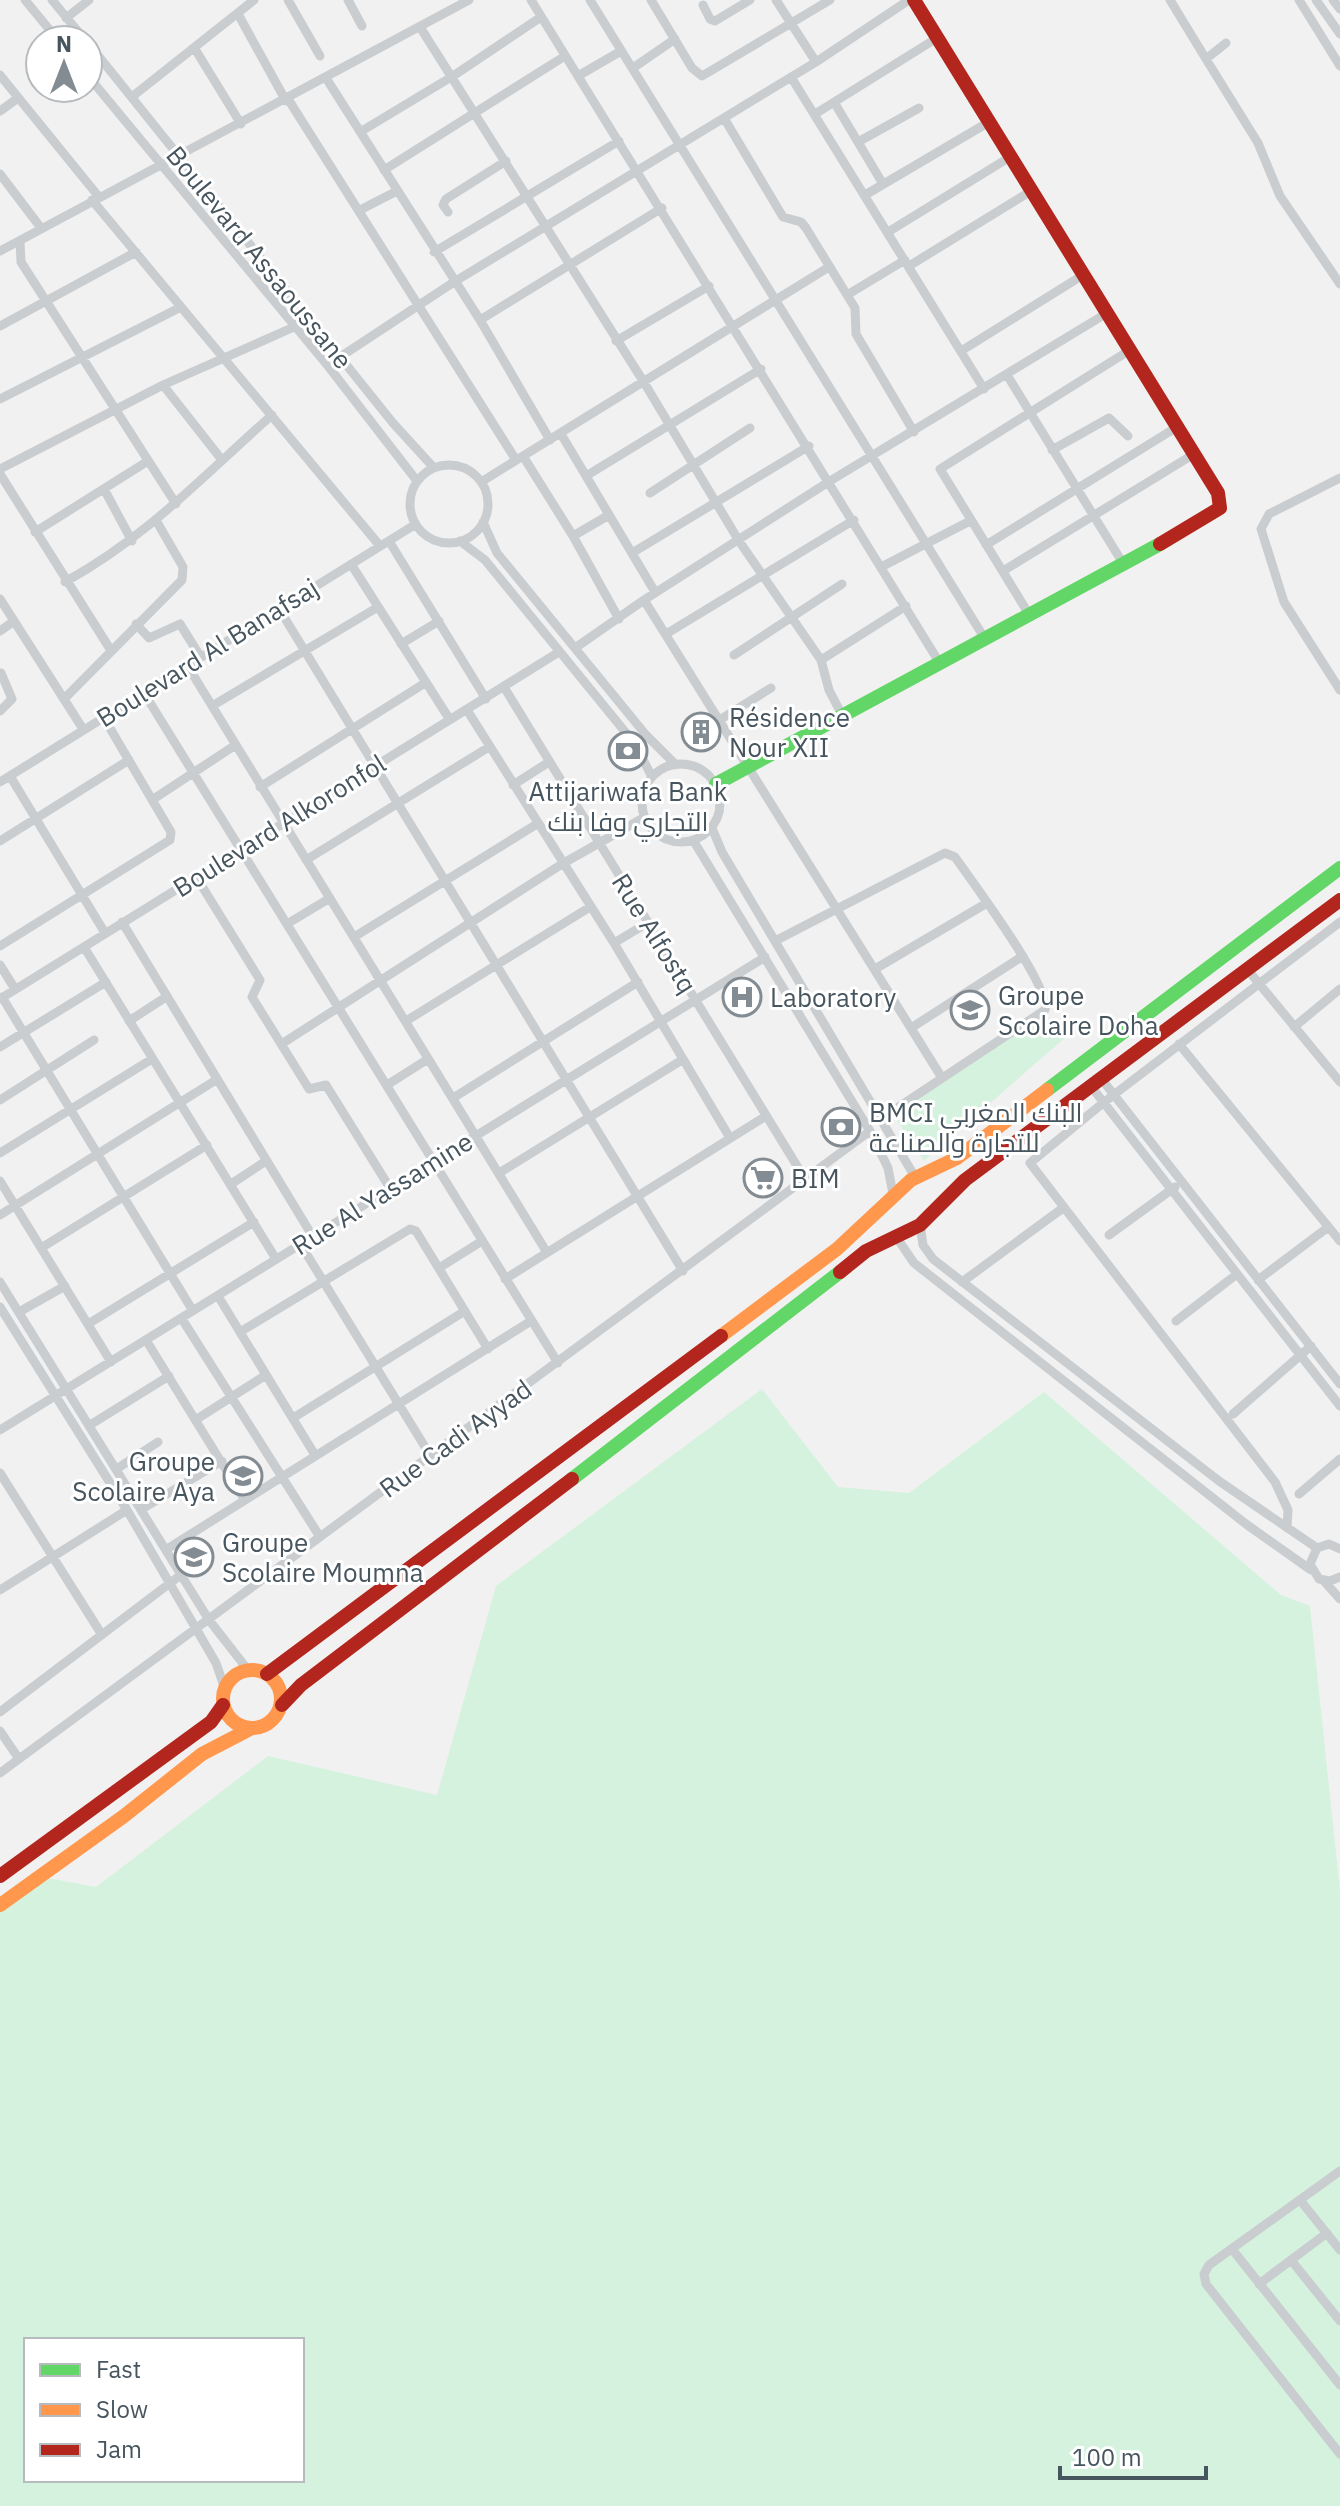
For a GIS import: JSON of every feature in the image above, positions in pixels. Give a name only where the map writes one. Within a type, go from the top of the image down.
[{"type":"main road","points":[[716,784],[1124,565],[1220,508],[1218,493],[911,0]]},
{"type":"main road","points":[[267,1674],[837,1249],[893,1194],[957,1158],[1092,1059],[1340,868]]},
{"type":"main road","points":[[0,1905],[124,1816],[202,1754],[250,1729],[268,1724],[282,1705],[336,1658],[881,1242],[897,1238],[920,1225],[940,1202],[1095,1081],[1340,900]]},
{"type":"main road","points":[[920,1177],[938,1187],[940,1202]]},
{"type":"main road","points":[[869,1220],[868,1234],[881,1242]]},
{"type":"main road","points":[[0,1876],[211,1722],[223,1705],[225,1689],[234,1676],[248,1670],[267,1674],[279,1687],[282,1705]]},
{"type":"main road","points":[[223,1705],[233,1722],[250,1729]]},
{"type":"street","points":[[25,0],[45,24]]},
{"type":"street","name":"Boulevard Assaoussane","points":[[52,0],[71,24]]},
{"type":"street","points":[[66,18],[89,0]]},
{"type":"street","points":[[133,96],[254,0]]},
{"type":"street","points":[[288,0],[320,56]]},
{"type":"street","points":[[348,0],[362,26]]},
{"type":"street","points":[[0,251],[469,0]]},
{"type":"street","points":[[531,0],[883,566],[939,662]]},
{"type":"street","points":[[590,0],[985,639]]},
{"type":"street","points":[[703,5],[710,19],[715,21],[750,0]]},
{"type":"street","points":[[776,0],[816,62]]},
{"type":"street","points":[[654,1],[696,73],[706,76],[830,0]]},
{"type":"street","points":[[340,357],[454,282],[816,62],[911,0]]},
{"type":"street","points":[[1170,0],[1262,151],[1286,205],[1340,284]]},
{"type":"street","points":[[1299,0],[1340,66]]},
{"type":"street","points":[[1316,0],[1340,34]]},
{"type":"street","points":[[1333,0],[1340,9]]},
{"type":"street","points":[[238,14],[287,100],[573,536],[619,619]]},
{"type":"street","points":[[360,132],[453,76],[541,17]]},
{"type":"street","points":[[420,27],[547,226],[761,576],[821,660],[829,690],[842,715]]},
{"type":"street","points":[[815,114],[937,38]]},
{"type":"street","points":[[633,68],[675,39]]},
{"type":"street","points":[[1206,59],[1226,43]]},
{"type":"street","points":[[195,49],[241,124]]},
{"type":"street","points":[[578,76],[621,51]]},
{"type":"street","points":[[384,170],[565,56]]},
{"type":"street","name":"Boulevard Assaoussane","points":[[104,63],[340,357],[434,468]]},
{"type":"street","points":[[0,75],[181,307],[385,544],[439,621],[486,699]]},
{"type":"street","points":[[791,77],[984,389]]},
{"type":"street","points":[[326,78],[480,320],[550,440]]},
{"type":"street","name":"Boulevard Assaoussane","points":[[104,95],[417,481]]},
{"type":"street","points":[[0,111],[18,98]]},
{"type":"street","points":[[834,102],[883,184]]},
{"type":"street","points":[[858,142],[919,108]]},
{"type":"street","points":[[724,118],[783,217],[801,222],[855,308],[856,334],[914,432]]},
{"type":"street","points":[[865,195],[989,122]]},
{"type":"street","points":[[434,252],[526,194],[619,141]]},
{"type":"street","points":[[888,232],[1010,157]]},
{"type":"street","points":[[448,212],[443,205],[446,199],[506,161]]},
{"type":"street","points":[[0,174],[41,228]]},
{"type":"street","points":[[360,210],[397,191]]},
{"type":"street","points":[[847,295],[1031,191]]},
{"type":"street","points":[[480,320],[569,262],[662,208]]},
{"type":"street","points":[[20,241],[21,262],[176,504]]},
{"type":"street","points":[[0,326],[136,252]]},
{"type":"street","points":[[481,482],[735,329],[829,267]]},
{"type":"street","points":[[961,351],[1083,275]]},
{"type":"street","points":[[616,341],[709,286]]},
{"type":"street","points":[[0,399],[181,307]]},
{"type":"street","points":[[575,648],[655,592],[830,481],[1107,313]]},
{"type":"street","points":[[110,649],[65,582],[0,472],[163,385],[294,327]]},
{"type":"street","points":[[1030,616],[940,472],[941,467],[1130,350]]},
{"type":"street","points":[[586,476],[761,369]]},
{"type":"street","points":[[1007,375],[1124,565]]},
{"type":"street","points":[[163,385],[222,460]]},
{"type":"street","points":[[65,582],[157,522],[272,415]]},
{"type":"street","points":[[1052,450],[1109,418],[1128,436]]},
{"type":"street","points":[[986,545],[1177,427]]},
{"type":"street","points":[[650,493],[750,428]]},
{"type":"street","points":[[561,434],[655,592]]},
{"type":"street","points":[[632,553],[809,446]]},
{"type":"street","points":[[1003,571],[1194,454]]},
{"type":"street","points":[[35,532],[148,461]]},
{"type":"street","points":[[462,467],[481,482],[488,502],[483,522],[474,533],[460,541],[435,540],[416,524],[410,498],[417,481],[434,468],[462,467]]},
{"type":"street","points":[[1340,478],[1269,514],[1261,529],[1284,602],[1340,690]]},
{"type":"street","points":[[104,489],[132,541]]},
{"type":"street","points":[[573,536],[609,515]]},
{"type":"street","points":[[666,634],[854,520]]},
{"type":"street","points":[[883,566],[970,521]]},
{"type":"street","points":[[64,699],[184,575],[183,567],[157,522]]},
{"type":"street","points":[[483,522],[497,553],[675,764]]},
{"type":"street","name":"Boulevard Al Banafsaj","points":[[0,782],[416,524]]},
{"type":"street","points":[[460,541],[485,560],[635,744],[652,777]]},
{"type":"street","points":[[351,564],[450,720]]},
{"type":"street","points":[[734,655],[842,584]]},
{"type":"street","points":[[0,599],[83,729]]},
{"type":"street","points":[[644,600],[750,765],[942,1078]]},
{"type":"street","points":[[821,660],[906,606]]},
{"type":"street","points":[[278,607],[683,1271]]},
{"type":"street","points":[[212,706],[378,607]]},
{"type":"street","points":[[0,631],[14,621]]},
{"type":"street","points":[[401,644],[439,621]]},
{"type":"street","points":[[136,624],[149,638],[173,624],[180,624],[200,656]]},
{"type":"street","name":"Boulevard Alkoronfol","points":[[1,998],[559,652]]},
{"type":"street","points":[[187,665],[546,1251]]},
{"type":"street","points":[[0,711],[12,699],[1,673]]},
{"type":"street","points":[[260,787],[425,683]]},
{"type":"street","name":"Rue Alfostq","points":[[504,687],[805,1179]]},
{"type":"street","points":[[721,719],[771,688]]},
{"type":"street","points":[[144,693],[558,1363]]},
{"type":"street","points":[[467,710],[638,982],[730,1138]]},
{"type":"street","points":[[0,946],[170,840],[171,832],[104,718]]},
{"type":"street","points":[[152,800],[234,746]]},
{"type":"street","points":[[306,860],[489,747]]},
{"type":"street","points":[[0,841],[129,760]]},
{"type":"street","points":[[513,785],[549,762]]},
{"type":"street","points":[[675,764],[699,768],[716,784],[720,807],[712,828],[693,840],[666,838],[655,832],[645,817],[643,796],[652,777],[675,764]]},
{"type":"street","points":[[10,776],[105,933]]},
{"type":"street","points":[[283,1043],[562,864],[645,817]]},
{"type":"street","points":[[354,937],[537,824]]},
{"type":"street","points":[[712,828],[775,941],[920,1177]]},
{"type":"street","points":[[693,840],[870,1131],[888,1168],[893,1194]]},
{"type":"street","points":[[775,941],[945,853],[955,857],[1023,956],[1046,1000],[1045,1010],[882,1118]]},
{"type":"street","points":[[195,875],[260,980],[252,997],[309,1089],[326,1085],[390,1188]]},
{"type":"street","points":[[287,924],[330,898]]},
{"type":"street","points":[[875,969],[987,903]]},
{"type":"street","points":[[406,1021],[498,967],[590,907]]},
{"type":"street","points":[[122,922],[313,1237]]},
{"type":"street","points":[[614,943],[649,922]]},
{"type":"street","points":[[1287,1528],[1288,1510],[1275,1482],[1030,1163],[1113,1095],[1340,922]]},
{"type":"street","points":[[84,947],[276,1259]]},
{"type":"street","points":[[911,1028],[1023,956]]},
{"type":"street","name":"Rue Al Yassamine","points":[[0,1430],[765,957]]},
{"type":"street","points":[[0,965],[15,989]]},
{"type":"street","points":[[1247,969],[1340,1082]]},
{"type":"street","points":[[0,1047],[106,982]]},
{"type":"street","points":[[453,1098],[638,982]]},
{"type":"street","points":[[1294,1027],[1340,989]]},
{"type":"street","points":[[129,1021],[166,997]]},
{"type":"street","points":[[1,998],[193,1311]]},
{"type":"street","points":[[0,1100],[94,1040]]},
{"type":"street","points":[[1179,1044],[1340,1241]]},
{"type":"street","points":[[0,1153],[152,1059]]},
{"type":"street","points":[[387,1085],[428,1059]]},
{"type":"street","points":[[499,1173],[682,1060]]},
{"type":"street","points":[[0,1215],[216,1080]]},
{"type":"street","points":[[1095,1081],[1113,1095],[1340,1384]]},
{"type":"street","points":[[1095,1081],[1103,1103],[1340,1406]]},
{"type":"street","points":[[505,1279],[766,1116]]},
{"type":"street","name":"Rue Cadi Ayyad","points":[[0,1773],[870,1131]]},
{"type":"street","points":[[41,1248],[207,1145]]},
{"type":"street","points":[[231,1184],[266,1161]]},
{"type":"street","points":[[0,1181],[111,1362]]},
{"type":"street","points":[[1109,1235],[1180,1183]]},
{"type":"street","points":[[962,1282],[1063,1208]]},
{"type":"street","points":[[88,1324],[254,1222]]},
{"type":"street","points":[[920,1225],[927,1253],[962,1282],[1219,1481],[1317,1548]]},
{"type":"street","points":[[1258,1280],[1327,1228]]},
{"type":"street","points":[[240,1332],[410,1229],[416,1231],[488,1349]]},
{"type":"street","points":[[897,1238],[914,1263],[1246,1524],[1311,1570],[1340,1599]]},
{"type":"street","points":[[439,1268],[482,1241]]},
{"type":"street","points":[[301,1245],[430,1455]]},
{"type":"street","points":[[1176,1321],[1237,1274]]},
{"type":"street","points":[[0,1282],[118,1468],[209,1620],[248,1670]]},
{"type":"street","points":[[19,1312],[65,1286]]},
{"type":"street","points":[[218,1296],[315,1455]]},
{"type":"street","points":[[293,1418],[465,1311]]},
{"type":"street","points":[[0,1332],[4,1317]]},
{"type":"street","points":[[4,1317],[127,1510],[216,1663],[225,1689]]},
{"type":"street","points":[[182,1319],[320,1537]]},
{"type":"street","points":[[167,1549],[531,1321]]},
{"type":"street","points":[[146,1340],[244,1499]]},
{"type":"street","points":[[1233,1414],[1311,1346]]},
{"type":"street","points":[[197,1419],[266,1375]]},
{"type":"street","points":[[90,1425],[169,1376]]},
{"type":"street","points":[[118,1468],[158,1442]]},
{"type":"street","points":[[1299,1494],[1340,1459]]},
{"type":"street","points":[[142,1509],[222,1461]]},
{"type":"street","points":[[0,1473],[102,1635]]},
{"type":"street","points":[[0,1590],[127,1510]]},
{"type":"street","points":[[1311,1570],[1310,1558],[1317,1548],[1329,1544],[1340,1549]]},
{"type":"street","points":[[0,1712],[182,1574]]},
{"type":"street","points":[[1324,1581],[1340,1577]]},
{"type":"street","points":[[0,1731],[19,1759]]},
{"type":"street","points":[[1339,2174],[1206,2268],[1205,2281],[1340,2454]]},
{"type":"street","points":[[1300,2200],[1340,2250]]},
{"type":"street","points":[[1259,2284],[1327,2233]]},
{"type":"street","points":[[1232,2249],[1340,2385]]},
{"type":"street","points":[[1291,2260],[1340,2321]]},
{"type":"green space","points":[[1044,1015],[1068,1035],[924,1161],[892,1113]]},
{"type":"green space","points":[[762,1389],[838,1487],[909,1493],[1044,1392],[1281,1595],[1310,1606],[1340,1891],[1340,2506],[0,2506],[0,1913],[48,1878],[96,1887],[268,1756],[437,1795],[496,1586]]},
{"type":"traffic: fast","points":[[716,784],[1160,544]]},
{"type":"traffic: fast","points":[[1047,1090],[1340,868]]},
{"type":"traffic: fast","points":[[572,1479],[840,1272]]},
{"type":"traffic: slow","points":[[721,1336],[837,1249],[911,1180],[957,1158],[1047,1090]]},
{"type":"traffic: slow","points":[[252,1670],[273,1678],[281,1699],[273,1720],[252,1728],[231,1720],[223,1699],[231,1678],[252,1670]]},
{"type":"traffic: slow","points":[[0,1905],[124,1816],[202,1754],[250,1729]]},
{"type":"traffic: jam","points":[[914,0],[1218,493],[1220,508],[1160,544]]},
{"type":"traffic: jam","points":[[840,1272],[866,1251],[920,1225],[965,1180],[1340,900]]},
{"type":"traffic: jam","points":[[267,1674],[721,1336]]},
{"type":"traffic: jam","points":[[282,1705],[301,1685],[572,1479]]},
{"type":"traffic: jam","points":[[0,1876],[211,1722],[223,1705]]},
{"type":"place","name":"Résidence Nour XII","points":[[701,732]]},
{"type":"place","name":"Attijariwafa Bank التجاري وفا بنك","points":[[628,751]]},
{"type":"place","name":"Laboratory","points":[[742,997]]},
{"type":"place","name":"Groupe Scolaire Doha","points":[[970,1010]]},
{"type":"place","name":"BMCI البنك المغربي للتجارة والصناعة","points":[[841,1127]]},
{"type":"place","name":"BIM","points":[[763,1178]]},
{"type":"place","name":"Groupe Scolaire Aya","points":[[243,1476]]},
{"type":"place","name":"Groupe Scolaire Moumna","points":[[194,1557]]}]
